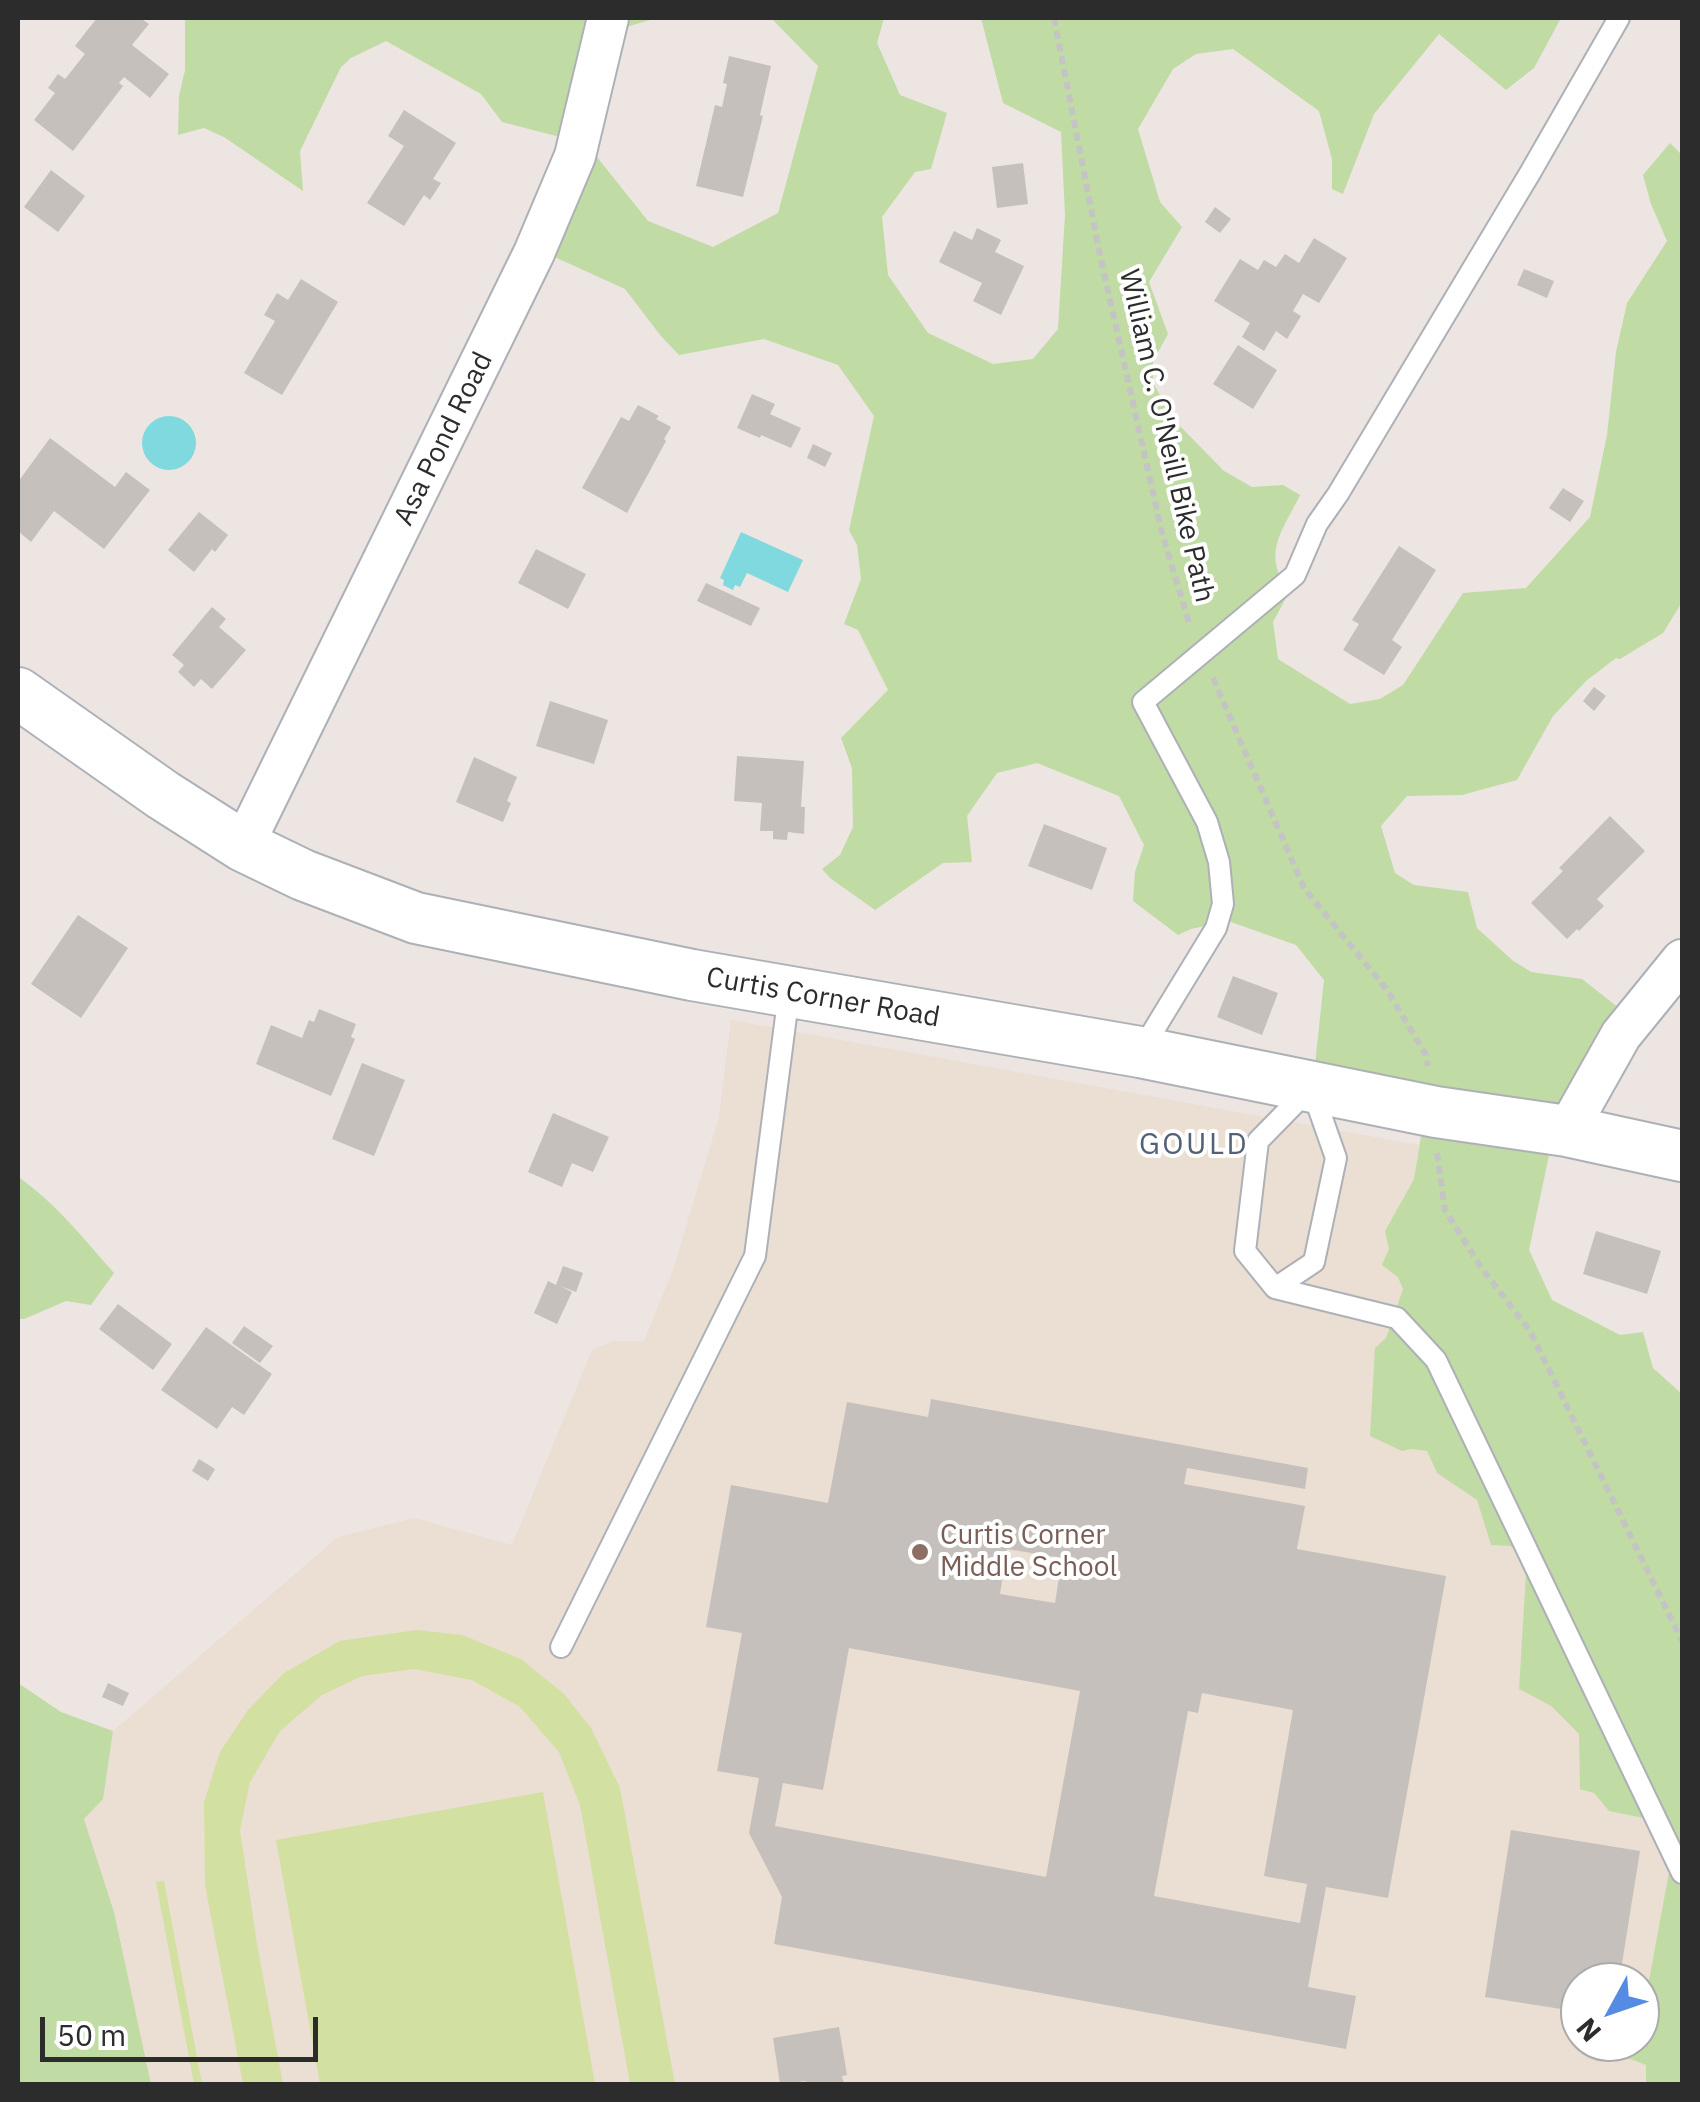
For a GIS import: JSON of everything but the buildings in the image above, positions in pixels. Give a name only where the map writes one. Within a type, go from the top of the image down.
[{"type":"street","name":"Asa Pond Road","points":[[243,846],[534,252],[575,156],[608,18]]},
{"type":"street","name":"Curtis Corner Road","points":[[18,693],[243,846],[302,874],[416,918],[789,992],[1140,1052],[1436,1112],[1567,1131],[1682,1156]]},
{"type":"street","points":[[1567,1131],[1621,1035],[1682,960]]},
{"type":"lane","points":[[1140,1052],[1216,928],[1224,904],[1219,862],[1206,822],[1144,702],[1295,575],[1317,524],[1500,224],[1619,18]]},
{"type":"lane","points":[[561,1647],[754,1256],[789,992]]},
{"type":"lane","points":[[1276,1288],[1314,1262],[1336,1158],[1312,1087],[1258,1141],[1244,1251],[1276,1288],[1397,1318],[1436,1360],[1682,1874]]},
{"type":"path","name":"William C. O'Neill Bike Path","points":[[1054,18],[1100,255],[1162,533],[1185,616],[1304,888],[1387,990],[1426,1055],[1436,1112],[1437,1164],[1446,1210],[1480,1266],[1530,1331],[1682,1641]]},
{"type":"shaded area","name":"Curtis Corner Middle School","points":[[731,1020],[1419,1145],[1414,1179],[1385,1231],[1403,1289],[1386,1338],[1411,1449],[1427,1451],[1437,1473],[1477,1500],[1491,1545],[1510,1546],[1528,1558],[1519,1689],[1551,1706],[1579,1734],[1594,1793],[1609,1811],[1653,1820],[1672,1857],[1652,1962],[1560,1962],[1560,2062],[1638,2062],[1646,2065],[1646,2084],[151,2084],[114,1912],[84,1819],[103,1799],[113,1731],[338,1537],[414,1518],[512,1545],[592,1350],[613,1341],[644,1341],[673,1270],[719,1117]]},
{"type":"green space","points":[[185,18],[657,18],[619,29],[589,147],[648,221],[713,247],[778,213],[818,66],[771,18],[884,18],[877,43],[900,95],[947,113],[931,169],[915,172],[882,217],[888,275],[928,333],[993,364],[1033,359],[1058,329],[1065,215],[1061,132],[1003,103],[981,18],[1561,18],[1534,68],[1506,90],[1439,34],[1374,114],[1343,194],[1332,189],[1332,159],[1319,111],[1233,49],[1196,54],[1173,69],[1138,129],[1160,202],[1182,227],[1149,282],[1168,334],[1153,361],[1153,383],[1176,422],[1224,471],[1252,487],[1283,485],[1300,495],[1277,543],[1277,566],[1288,594],[1273,622],[1278,659],[1350,704],[1380,699],[1403,685],[1463,593],[1526,588],[1590,517],[1627,303],[1667,241],[1643,175],[1670,143],[1682,155],[1682,602],[1663,633],[1616,658],[1586,681],[1553,716],[1517,780],[1462,795],[1407,796],[1381,826],[1395,873],[1414,885],[1468,892],[1477,928],[1512,960],[1531,972],[1582,979],[1624,1012],[1552,1141],[1529,1250],[1552,1300],[1620,1335],[1643,1332],[1653,1368],[1682,1394],[1682,2084],[1646,2084],[1646,2065],[1638,2062],[1660,2062],[1660,1962],[1652,1962],[1672,1856],[1653,1820],[1609,1811],[1594,1793],[1580,1789],[1579,1734],[1551,1706],[1519,1689],[1527,1558],[1510,1546],[1491,1545],[1477,1500],[1437,1473],[1427,1451],[1402,1451],[1370,1436],[1375,1348],[1386,1338],[1403,1289],[1398,1277],[1382,1265],[1389,1249],[1385,1231],[1414,1179],[1425,1112],[1313,1084],[1324,980],[1296,945],[1228,921],[1178,935],[1133,901],[1135,872],[1144,845],[1119,796],[1037,763],[997,773],[967,816],[972,862],[943,863],[875,910],[830,878],[822,869],[840,855],[853,827],[852,768],[841,738],[888,690],[858,630],[844,624],[861,579],[857,545],[849,530],[874,416],[838,365],[764,339],[679,355],[625,289],[548,254],[587,144],[502,122],[481,94],[386,41],[341,67],[300,151],[303,191],[224,137],[204,128],[178,135],[179,96],[185,70]]},
{"type":"green space","points":[[18,1177],[57,1209],[114,1273],[91,1305],[66,1301],[18,1319]]},
{"type":"green space","points":[[417,1630],[462,1635],[521,1659],[564,1694],[591,1728],[620,1788],[675,2084],[630,2084],[580,1805],[559,1752],[520,1707],[472,1680],[414,1669],[362,1676],[322,1695],[280,1731],[250,1782],[240,1830],[283,2084],[243,2084],[205,1885],[204,1802],[220,1752],[248,1710],[284,1673],[340,1641]]},
{"type":"green space","points":[[18,1683],[61,1712],[113,1731],[103,1799],[84,1819],[114,1912],[151,2084],[18,2084]]},
{"type":"green space","points":[[543,1792],[595,2084],[320,2084],[276,1840]]},
{"type":"green space","points":[[164,1881],[202,2084],[194,2084],[156,1882]]},
{"type":"water","points":[[169,416],[188,424],[196,443],[188,462],[169,470],[150,462],[142,443],[150,424]]},
{"type":"water","points":[[741,532],[803,560],[788,592],[747,573],[740,587],[735,585],[733,590],[723,585],[720,578]]},
{"type":"place","name":"Curtis Corner Middle School","points":[[920,1552]]},
{"type":"district","name":"GOULD","points":[[1194,1145]]}]
